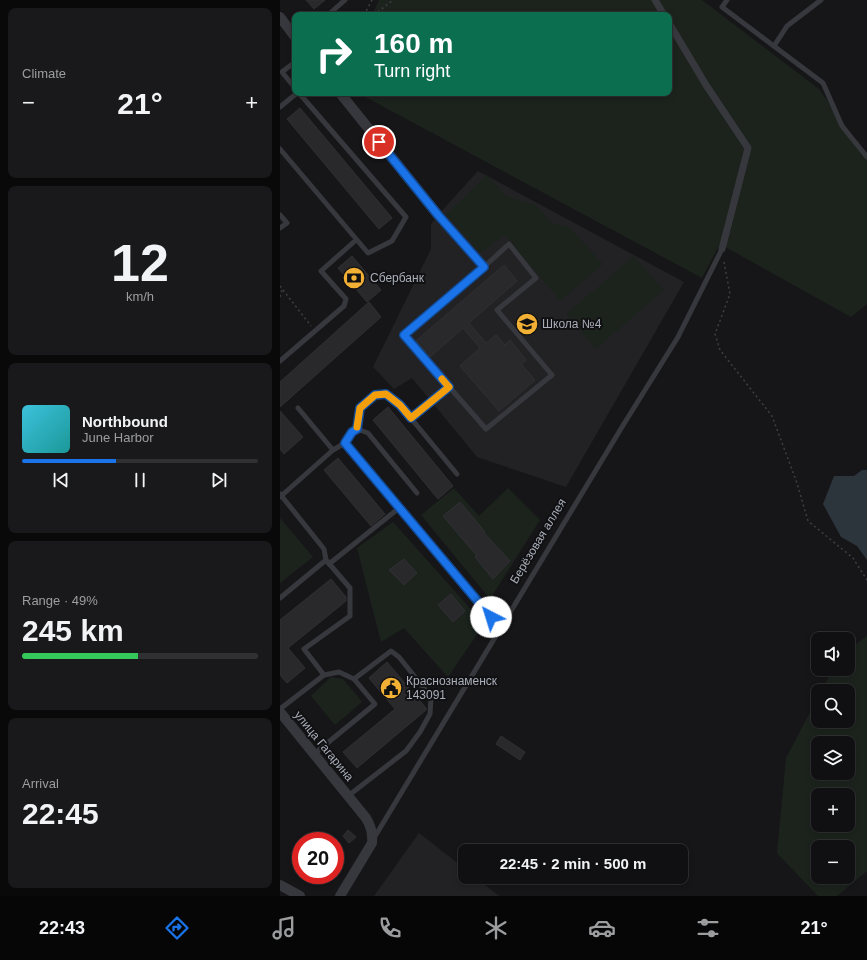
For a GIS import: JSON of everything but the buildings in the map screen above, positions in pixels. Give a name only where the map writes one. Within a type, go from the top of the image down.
[{"type":"street","points":[[655,0],[662,12]]},
{"type":"street","points":[[280,17],[292,33]]},
{"type":"street","points":[[672,29],[706,85],[748,148],[722,249]]},
{"type":"street","points":[[342,96],[438,215]]},
{"type":"street","name":"улица Гагарина","points":[[280,712],[366,818],[373,834],[372,843]]},
{"type":"street","points":[[340,896],[372,843]]},
{"type":"street","points":[[280,885],[300,896]]},
{"type":"lane","points":[[331,12],[345,0]]},
{"type":"lane","points":[[727,0],[722,7],[823,83],[842,126],[867,157]]},
{"type":"lane","points":[[774,46],[787,26],[821,0]]},
{"type":"lane","points":[[292,64],[281,71],[292,84]]},
{"type":"lane","points":[[280,107],[294,96]]},
{"type":"lane","points":[[280,149],[368,254],[392,241],[406,217],[301,96]]},
{"type":"lane","points":[[280,215],[287,223],[280,228]]},
{"type":"lane","points":[[438,215],[484,267]]},
{"type":"lane","points":[[280,361],[344,306],[346,299],[321,271],[356,240]]},
{"type":"lane","points":[[510,244],[536,278],[497,310],[552,375],[486,429],[404,335],[484,267],[510,244]]},
{"type":"lane","name":"Берёзовая аллея","points":[[372,843],[622,427],[678,337],[722,249]]},
{"type":"lane","points":[[411,418],[449,387]]},
{"type":"lane","points":[[357,429],[360,408],[375,395],[386,394],[400,405],[457,474]]},
{"type":"lane","points":[[298,408],[333,450]]},
{"type":"lane","points":[[324,675],[304,650],[350,616],[350,588],[328,562],[324,549],[280,495],[333,450],[345,443],[352,432],[357,429]]},
{"type":"lane","points":[[357,429],[368,433],[417,493]]},
{"type":"lane","points":[[345,443],[491,617]]},
{"type":"lane","points":[[280,598],[399,508]]},
{"type":"lane","points":[[348,796],[406,751],[420,732],[430,714],[431,697],[399,657],[391,651],[354,680]]},
{"type":"lane","points":[[280,709],[324,675],[339,672],[354,680],[375,704],[314,754]]},
{"type":"path","points":[[366,12],[372,0]]},
{"type":"path","points":[[378,12],[393,0]]},
{"type":"path","points":[[722,249],[730,294],[715,334],[720,350],[772,416],[797,483],[808,521],[853,558],[867,580]]},
{"type":"path","points":[[280,286],[314,331]]},
{"type":"path","points":[[280,297],[282,290]]},
{"type":"shaded area","points":[[379,0],[702,0],[819,89],[867,156],[867,304],[851,317],[720,244],[702,278],[364,96],[672,96],[672,12],[373,12]]},
{"type":"shaded area","name":"Школа №4","points":[[478,171],[684,282],[566,487],[477,457],[412,378],[394,389],[373,367],[431,249],[431,224]]},
{"type":"shaded area","points":[[487,175],[506,196],[536,205],[552,223],[568,226],[603,264],[560,301],[505,235],[480,253],[446,214]]},
{"type":"shaded area","points":[[634,256],[664,290],[596,349],[566,314]]},
{"type":"shaded area","points":[[862,470],[867,470],[867,560],[857,546],[841,537],[823,504],[834,476],[854,476]]},
{"type":"shaded area","points":[[454,488],[479,516],[508,488],[540,520],[490,599],[421,515]]},
{"type":"shaded area","points":[[280,518],[313,557],[280,583]]},
{"type":"shaded area","points":[[393,522],[484,624],[448,677],[404,628],[381,642],[357,548]]},
{"type":"shaded area","points":[[867,636],[867,871],[855,881],[855,840],[811,840],[811,884],[851,884],[837,896],[818,896],[777,853],[786,758],[811,710],[811,728],[855,728],[855,684],[825,684],[829,676],[855,676],[855,645]]},
{"type":"shaded area","points":[[331,677],[343,679],[362,702],[335,725],[311,696]]},
{"type":"shaded area","points":[[419,833],[458,864],[458,884],[484,884],[499,896],[374,896]]},
{"type":"slow traffic","points":[[357,427],[360,408],[375,395],[386,394],[400,405],[411,418],[449,387],[442,379]]},
{"type":"place","name":"Сбербанк","points":[[354,278]]},
{"type":"place","name":"Школа №4","points":[[527,324]]},
{"type":"place","name":"Краснознаменск 143091","points":[[391,688]]},
{"type":"route","points":[[379,142],[438,215],[484,267],[404,335],[449,387],[411,418],[400,405],[386,394],[375,395],[360,408],[357,429],[352,432],[345,443],[491,617]]}]
